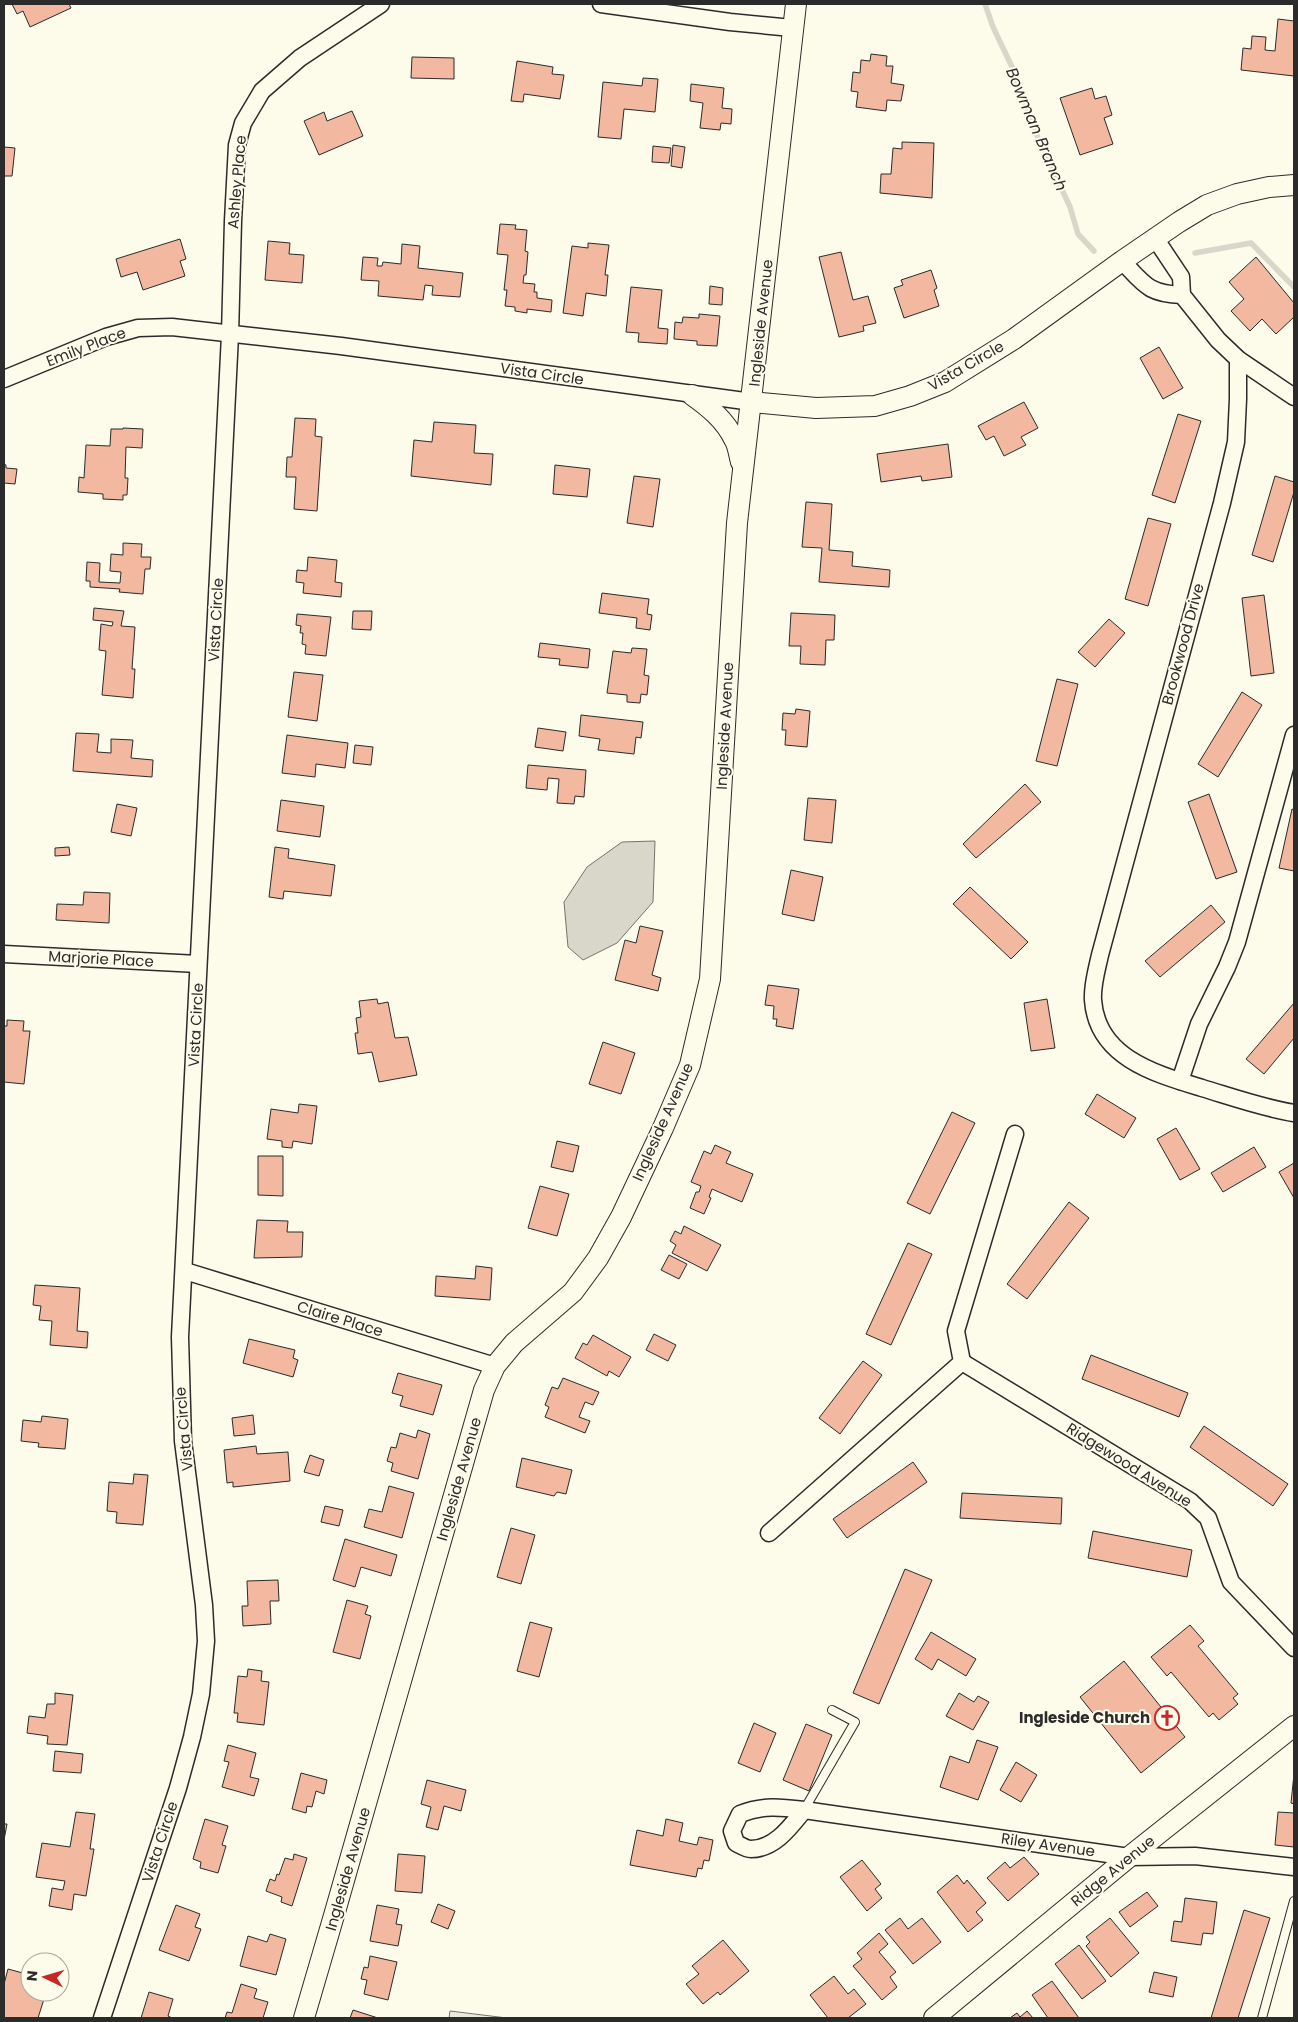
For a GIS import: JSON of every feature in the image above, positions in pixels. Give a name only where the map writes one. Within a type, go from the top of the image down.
[{"type":"street","name":"Ashley Place","points":[[230,335],[232,221],[237,145],[242,123],[262,91],[268,85],[300,58],[381,4]]},
{"type":"street","points":[[601,4],[730,22],[792,28]]},
{"type":"street","name":"Ingleside Avenue","points":[[304,2018],[484,1390],[495,1366],[514,1343],[573,1292],[598,1258],[621,1217],[659,1137],[690,1065],[710,979],[730,631],[742,468],[752,402],[796,4]]},
{"type":"street","name":"Vista Circle","points":[[102,2018],[178,1788],[201,1694],[206,1641],[204,1605],[183,1442],[180,1337],[185,1271],[198,964],[230,335],[399,354],[752,402],[816,408],[875,406],[910,396],[945,382],[1014,339],[1155,238],[1207,205],[1245,192],[1269,187],[1294,185]]},
{"type":"street","points":[[1155,238],[1181,277],[1182,295],[1218,340],[1238,359],[1294,397]]},
{"type":"street","points":[[1122,261],[1148,288],[1163,295],[1182,295]]},
{"type":"street","name":"Emily Place","points":[[4,379],[106,337],[138,328],[172,328],[230,335]]},
{"type":"street","name":"Brookwood Drive","points":[[1180,1081],[1134,1064],[1123,1055],[1103,1032],[1095,1009],[1094,992],[1100,955],[1222,503],[1234,451],[1238,399],[1238,359]]},
{"type":"street","points":[[692,395],[712,409],[735,439],[742,468]]},
{"type":"street","points":[[1294,735],[1237,942],[1199,1024],[1180,1081],[1294,1113]]},
{"type":"street","name":"Marjorie Place","points":[[4,954],[198,964]]},
{"type":"street","points":[[769,1534],[962,1362],[956,1331],[1015,1134]]},
{"type":"street","name":"Claire Place","points":[[185,1271],[495,1366]]},
{"type":"street","name":"Ridgewood Avenue","points":[[962,1362],[1190,1501],[1208,1518],[1231,1582],[1294,1648]]},
{"type":"street","name":"Ridge Avenue","points":[[934,2018],[1129,1857],[1294,1726]]},
{"type":"street","name":"Riley Avenue","points":[[804,1810],[1129,1857],[1195,1856],[1294,1867]]},
{"type":"lane","points":[[804,1810],[855,1722],[832,1710]]},
{"type":"lane","points":[[1262,2018],[1294,1901]]},
{"type":"shaded area","points":[[655,841],[653,902],[617,943],[583,960],[568,947],[564,902],[587,867],[622,842]]},
{"type":"shaded area","points":[[450,2011],[507,2018],[449,2018]]},
{"type":"building","points":[[12,4],[69,4],[71,8],[30,27],[23,11],[17,14]]},
{"type":"building","points":[[1278,19],[1294,21],[1294,76],[1241,70],[1243,48],[1251,49],[1252,36],[1266,37],[1265,50],[1275,51]]},
{"type":"building","points":[[871,54],[887,56],[886,66],[893,66],[891,83],[904,85],[901,101],[887,100],[886,111],[856,107],[858,92],[851,91],[853,72],[860,73],[861,60],[870,61]]},
{"type":"building","points":[[412,57],[454,58],[454,79],[411,78]]},
{"type":"building","points":[[517,61],[553,67],[552,74],[564,75],[560,99],[524,94],[523,102],[511,101]]},
{"type":"building","points":[[643,78],[658,79],[655,112],[624,109],[621,139],[598,137],[603,82],[642,86]]},
{"type":"building","points":[[691,84],[724,88],[722,108],[732,109],[731,124],[721,123],[720,130],[700,128],[703,103],[690,101]]},
{"type":"building","points":[[1092,88],[1095,99],[1106,96],[1112,115],[1104,118],[1113,144],[1080,155],[1060,98]]},
{"type":"building","points":[[352,111],[363,136],[319,155],[304,121],[324,112],[327,121]]},
{"type":"building","points":[[902,142],[934,143],[932,198],[880,193],[881,174],[891,174],[893,148],[902,149]]},
{"type":"building","points":[[673,145],[685,147],[682,168],[671,166]]},
{"type":"building","points":[[653,146],[671,148],[669,163],[652,162]]},
{"type":"building","points":[[4,147],[15,148],[12,176],[4,176]]},
{"type":"building","points":[[500,224],[516,225],[515,229],[527,230],[525,251],[528,252],[526,275],[524,275],[523,283],[535,284],[534,292],[537,292],[537,298],[552,300],[551,312],[527,309],[527,313],[515,311],[515,307],[505,306],[507,290],[504,290],[508,255],[497,254]]},
{"type":"building","points":[[180,239],[186,259],[180,261],[185,276],[143,290],[137,272],[121,277],[116,259]]},
{"type":"building","points":[[268,241],[290,243],[289,254],[304,255],[302,283],[265,280]]},
{"type":"building","points":[[588,243],[609,245],[605,275],[608,275],[606,296],[586,293],[583,316],[563,313],[572,246],[588,248]]},
{"type":"building","points":[[402,244],[420,246],[418,268],[463,273],[460,297],[432,295],[433,286],[425,285],[423,300],[378,296],[379,281],[361,280],[363,257],[378,258],[377,266],[382,266],[383,262],[401,264]]},
{"type":"building","points":[[841,252],[853,300],[868,296],[876,323],[863,326],[864,331],[839,337],[819,257]]},
{"type":"building","points":[[1256,257],[1294,303],[1294,317],[1276,334],[1262,319],[1250,331],[1231,311],[1244,299],[1229,282]]},
{"type":"building","points":[[931,270],[937,288],[934,290],[939,306],[904,318],[894,288],[903,285],[901,280]]},
{"type":"building","points":[[710,286],[723,288],[722,305],[709,304]]},
{"type":"building","points":[[631,287],[662,290],[658,328],[668,329],[667,344],[638,342],[639,333],[626,332]]},
{"type":"building","points":[[699,314],[720,316],[717,346],[697,345],[697,341],[674,339],[675,322],[682,323],[683,317],[699,318]]},
{"type":"building","points":[[1159,347],[1183,388],[1163,399],[1140,358]]},
{"type":"building","points":[[1024,402],[1038,428],[1021,437],[1026,445],[1004,456],[994,436],[986,440],[978,426]]},
{"type":"building","points":[[1178,414],[1201,421],[1175,503],[1152,495]]},
{"type":"building","points":[[295,418],[316,419],[315,436],[322,437],[317,511],[294,509],[296,477],[286,477],[287,457],[292,457]]},
{"type":"building","points":[[434,422],[476,425],[474,453],[493,454],[491,485],[411,476],[414,440],[432,442]]},
{"type":"building","points":[[111,429],[143,429],[142,448],[126,447],[125,478],[128,478],[127,495],[123,495],[123,500],[103,499],[103,494],[78,492],[79,477],[84,478],[86,445],[110,446]]},
{"type":"building","points":[[948,444],[952,477],[922,481],[921,476],[881,482],[877,454]]},
{"type":"building","points":[[4,464],[6,468],[17,469],[15,484],[4,483]]},
{"type":"building","points":[[555,465],[590,469],[587,497],[553,494]]},
{"type":"building","points":[[634,476],[660,479],[653,527],[627,523]]},
{"type":"building","points":[[1275,476],[1294,482],[1294,492],[1273,562],[1252,555]]},
{"type":"building","points":[[806,502],[832,504],[829,550],[853,552],[852,566],[890,570],[889,587],[819,582],[822,548],[802,547]]},
{"type":"building","points":[[1148,518],[1171,524],[1148,606],[1125,599]]},
{"type":"building","points":[[123,543],[142,544],[141,557],[151,557],[150,569],[145,569],[143,594],[119,592],[120,589],[90,587],[90,581],[86,581],[87,562],[100,563],[99,582],[120,583],[121,572],[110,571],[111,554],[123,555]]},
{"type":"building","points":[[308,557],[337,560],[335,582],[342,583],[341,597],[303,593],[304,583],[296,582],[297,570],[307,571]]},
{"type":"building","points":[[602,593],[649,599],[647,614],[652,615],[650,630],[636,628],[637,618],[599,613]]},
{"type":"building","points":[[1264,595],[1274,673],[1251,676],[1242,598]]},
{"type":"building","points":[[94,608],[124,611],[121,626],[135,627],[132,669],[135,669],[133,698],[102,695],[106,651],[99,650],[101,624],[112,626],[113,622],[93,620]]},
{"type":"building","points":[[353,611],[372,611],[371,630],[352,629]]},
{"type":"building","points":[[791,613],[835,615],[834,640],[826,640],[825,665],[800,664],[801,646],[789,646]]},
{"type":"building","points":[[297,614],[331,617],[326,656],[305,654],[306,645],[302,644],[303,633],[300,633],[301,626],[296,625]]},
{"type":"building","points":[[1109,619],[1125,633],[1095,667],[1078,652]]},
{"type":"building","points":[[540,643],[590,649],[588,668],[559,665],[560,659],[538,657]]},
{"type":"building","points":[[632,648],[647,649],[644,675],[649,676],[647,695],[641,694],[640,703],[627,702],[627,695],[607,693],[613,651],[631,653]]},
{"type":"building","points":[[294,672],[323,675],[317,721],[288,717]]},
{"type":"building","points":[[1057,679],[1078,684],[1057,766],[1036,761]]},
{"type":"building","points":[[1242,692],[1262,705],[1218,777],[1198,764]]},
{"type":"building","points":[[796,709],[810,711],[807,747],[785,745],[786,730],[782,730],[783,713],[795,714]]},
{"type":"building","points":[[581,715],[643,722],[641,738],[636,737],[634,754],[598,750],[600,739],[579,736]]},
{"type":"building","points":[[538,728],[566,732],[563,751],[535,747]]},
{"type":"building","points":[[76,733],[99,734],[97,752],[111,753],[111,739],[133,740],[131,758],[153,760],[152,777],[73,771]]},
{"type":"building","points":[[287,735],[348,743],[345,768],[316,764],[315,777],[282,773]]},
{"type":"building","points":[[355,745],[373,747],[371,765],[353,763]]},
{"type":"building","points":[[528,765],[586,770],[584,797],[575,796],[574,804],[557,803],[559,779],[548,778],[547,790],[526,788]]},
{"type":"building","points":[[1025,784],[1041,802],[976,858],[963,844]]},
{"type":"building","points":[[1209,794],[1237,872],[1216,879],[1188,802]]},
{"type":"building","points":[[808,798],[836,800],[832,843],[804,840]]},
{"type":"building","points":[[281,800],[324,806],[320,837],[277,831]]},
{"type":"building","points":[[117,804],[137,808],[131,836],[111,832]]},
{"type":"building","points":[[1292,809],[1294,810],[1294,871],[1279,868]]},
{"type":"building","points":[[69,847],[70,855],[55,856],[55,848]]},
{"type":"building","points":[[275,847],[289,849],[288,858],[335,865],[331,896],[284,891],[283,899],[269,897]]},
{"type":"building","points":[[791,870],[823,877],[814,921],[782,914]]},
{"type":"building","points":[[970,887],[1028,942],[1011,959],[953,904]]},
{"type":"building","points":[[84,892],[110,893],[109,923],[56,920],[57,904],[83,905]]},
{"type":"building","points":[[1211,905],[1225,922],[1160,977],[1145,961]]},
{"type":"building","points":[[640,926],[663,931],[652,975],[661,978],[658,991],[615,980],[625,940],[636,943]]},
{"type":"building","points":[[768,985],[799,989],[793,1029],[776,1026],[777,1019],[773,1019],[774,1006],[765,1005]]},
{"type":"building","points":[[377,999],[378,1004],[388,1002],[395,1038],[408,1037],[417,1075],[379,1082],[372,1052],[358,1054],[355,1033],[358,1033],[356,1018],[361,1017],[359,1001]]},
{"type":"building","points":[[1047,999],[1055,1048],[1031,1051],[1024,1003]]},
{"type":"building","points":[[1294,1003],[1294,1038],[1264,1074],[1246,1059]]},
{"type":"building","points":[[7,1020],[24,1021],[23,1031],[30,1031],[24,1084],[4,1082],[4,1026],[7,1026]]},
{"type":"building","points":[[603,1042],[635,1053],[621,1094],[589,1084]]},
{"type":"building","points":[[1097,1094],[1136,1118],[1124,1138],[1085,1114]]},
{"type":"building","points":[[299,1104],[317,1106],[312,1144],[293,1141],[292,1148],[282,1147],[282,1141],[267,1139],[271,1109],[298,1113]]},
{"type":"building","points":[[952,1112],[975,1123],[930,1214],[907,1203]]},
{"type":"building","points":[[1176,1128],[1200,1169],[1180,1180],[1157,1139]]},
{"type":"building","points":[[557,1141],[579,1146],[573,1172],[551,1167]]},
{"type":"building","points":[[715,1145],[731,1152],[726,1163],[753,1174],[742,1202],[712,1189],[709,1197],[711,1198],[704,1214],[690,1208],[696,1192],[699,1192],[701,1186],[691,1182],[704,1151],[711,1154]]},
{"type":"building","points":[[1254,1147],[1266,1167],[1223,1192],[1211,1173]]},
{"type":"building","points":[[258,1156],[283,1156],[283,1196],[258,1195]]},
{"type":"building","points":[[1294,1163],[1294,1198],[1279,1172]]},
{"type":"building","points":[[540,1186],[569,1194],[557,1236],[528,1228]]},
{"type":"building","points":[[1069,1202],[1089,1218],[1027,1299],[1007,1284]]},
{"type":"building","points":[[257,1220],[288,1221],[287,1232],[303,1232],[302,1257],[254,1258]]},
{"type":"building","points":[[684,1226],[721,1245],[707,1271],[672,1253],[676,1245],[670,1241],[675,1231],[681,1234]]},
{"type":"building","points":[[908,1243],[932,1254],[891,1345],[866,1334]]},
{"type":"building","points":[[669,1255],[687,1264],[679,1279],[661,1270]]},
{"type":"building","points":[[476,1266],[492,1268],[490,1300],[435,1296],[436,1276],[475,1279]]},
{"type":"building","points":[[35,1285],[80,1288],[77,1331],[88,1332],[87,1348],[50,1345],[52,1321],[39,1320],[41,1306],[33,1305]]},
{"type":"building","points":[[654,1334],[676,1345],[668,1361],[646,1350]]},
{"type":"building","points":[[593,1335],[631,1357],[619,1377],[609,1371],[607,1376],[575,1358],[583,1343],[587,1345]]},
{"type":"building","points":[[249,1339],[295,1350],[293,1358],[298,1360],[293,1377],[243,1363]]},
{"type":"building","points":[[1091,1355],[1188,1393],[1179,1417],[1082,1379]]},
{"type":"building","points":[[863,1361],[882,1375],[840,1434],[819,1418]]},
{"type":"building","points":[[398,1373],[442,1385],[433,1415],[400,1406],[403,1396],[392,1393]]},
{"type":"building","points":[[563,1378],[599,1392],[593,1405],[585,1402],[579,1417],[590,1421],[585,1433],[545,1417],[549,1407],[545,1405],[552,1387],[558,1389]]},
{"type":"building","points":[[253,1415],[255,1434],[234,1436],[232,1418]]},
{"type":"building","points":[[42,1416],[68,1419],[65,1449],[38,1447],[39,1443],[21,1441],[23,1420],[41,1422]]},
{"type":"building","points":[[1204,1426],[1288,1484],[1273,1506],[1190,1447]]},
{"type":"building","points":[[418,1430],[430,1434],[418,1479],[391,1471],[393,1463],[387,1461],[391,1447],[396,1448],[400,1433],[416,1438]]},
{"type":"building","points":[[256,1446],[257,1454],[288,1452],[290,1481],[233,1487],[233,1482],[227,1483],[224,1450]]},
{"type":"building","points":[[310,1455],[324,1460],[319,1476],[304,1472]]},
{"type":"building","points":[[522,1458],[572,1470],[566,1494],[557,1492],[554,1496],[516,1487]]},
{"type":"building","points":[[913,1462],[927,1482],[847,1538],[833,1519]]},
{"type":"building","points":[[134,1474],[148,1475],[143,1525],[116,1523],[117,1512],[107,1511],[109,1482],[133,1484]]},
{"type":"building","points":[[389,1486],[414,1493],[402,1538],[364,1527],[369,1509],[382,1512]]},
{"type":"building","points":[[962,1493],[1062,1498],[1061,1524],[960,1518]]},
{"type":"building","points":[[325,1506],[343,1510],[339,1526],[321,1522]]},
{"type":"building","points":[[511,1528],[535,1535],[521,1584],[497,1577]]},
{"type":"building","points":[[1093,1531],[1192,1550],[1187,1577],[1088,1558]]},
{"type":"building","points":[[345,1539],[397,1555],[391,1576],[361,1567],[355,1587],[333,1580]]},
{"type":"building","points":[[905,1569],[932,1580],[879,1704],[853,1693]]},
{"type":"building","points":[[278,1580],[279,1601],[270,1601],[271,1624],[243,1626],[242,1606],[248,1606],[247,1581]]},
{"type":"building","points":[[347,1600],[368,1606],[365,1614],[371,1616],[360,1659],[333,1652]]},
{"type":"building","points":[[530,1622],[552,1628],[539,1677],[517,1671]]},
{"type":"building","points":[[1190,1625],[1204,1641],[1198,1646],[1238,1694],[1233,1698],[1238,1704],[1219,1720],[1213,1713],[1209,1717],[1171,1672],[1167,1676],[1151,1657]]},
{"type":"building","points":[[931,1632],[976,1659],[966,1676],[938,1659],[932,1670],[915,1659]]},
{"type":"building","points":[[1124,1661],[1185,1737],[1141,1773],[1080,1697]]},
{"type":"building","points":[[248,1669],[262,1671],[261,1681],[269,1682],[264,1725],[237,1722],[238,1713],[234,1713],[238,1676],[247,1677]]},
{"type":"building","points":[[55,1693],[73,1695],[67,1745],[47,1744],[48,1736],[27,1733],[29,1716],[45,1718],[47,1704],[55,1704]]},
{"type":"building","points":[[959,1693],[974,1702],[978,1696],[989,1702],[973,1730],[946,1716]]},
{"type":"building","points":[[754,1723],[776,1733],[760,1772],[738,1763]]},
{"type":"building","points":[[806,1724],[832,1735],[809,1791],[783,1780]]},
{"type":"building","points":[[977,1740],[998,1747],[978,1800],[940,1787],[950,1756],[969,1763]]},
{"type":"building","points":[[228,1745],[256,1753],[250,1777],[259,1779],[254,1796],[222,1787],[229,1762],[224,1761]]},
{"type":"building","points":[[55,1751],[83,1754],[81,1773],[53,1771]]},
{"type":"building","points":[[1016,1762],[1037,1775],[1021,1802],[1000,1790]]},
{"type":"building","points":[[301,1773],[327,1780],[324,1794],[316,1791],[312,1807],[307,1806],[306,1813],[292,1809]]},
{"type":"building","points":[[1294,1774],[1294,1804],[1291,1803]]},
{"type":"building","points":[[427,1780],[466,1790],[461,1811],[444,1806],[438,1830],[426,1827],[431,1807],[421,1804]]},
{"type":"building","points":[[76,1812],[95,1814],[90,1849],[94,1849],[86,1896],[74,1894],[72,1910],[49,1906],[52,1888],[63,1890],[65,1881],[36,1877],[42,1843],[70,1847]]},
{"type":"building","points":[[1278,1812],[1294,1813],[1294,1847],[1275,1845]]},
{"type":"building","points":[[205,1819],[228,1826],[222,1845],[226,1846],[218,1873],[200,1868],[201,1862],[193,1859]]},
{"type":"building","points":[[666,1819],[683,1823],[679,1841],[697,1845],[699,1837],[713,1840],[709,1861],[704,1860],[702,1869],[698,1868],[696,1877],[630,1865],[637,1830],[663,1836]]},
{"type":"building","points":[[4,1824],[7,1824],[4,1840]]},
{"type":"building","points":[[294,1854],[307,1858],[292,1906],[281,1902],[282,1897],[266,1891],[270,1879],[275,1881],[277,1874],[279,1875],[285,1858],[293,1860]]},
{"type":"building","points":[[398,1854],[425,1856],[422,1893],[395,1891]]},
{"type":"building","points":[[1024,1857],[1039,1874],[1008,1901],[987,1878],[1005,1862],[1010,1868]]},
{"type":"building","points":[[862,1860],[881,1884],[875,1889],[882,1898],[867,1911],[840,1877]]},
{"type":"building","points":[[957,1875],[964,1884],[967,1880],[986,1903],[976,1912],[983,1920],[968,1932],[937,1892]]},
{"type":"building","points":[[1147,1892],[1158,1906],[1130,1927],[1119,1912]]},
{"type":"building","points":[[1185,1898],[1217,1902],[1213,1934],[1203,1933],[1201,1945],[1171,1941],[1174,1921],[1182,1922]]},
{"type":"building","points":[[438,1904],[455,1911],[448,1929],[431,1922]]},
{"type":"building","points":[[176,1905],[200,1914],[195,1927],[201,1929],[189,1961],[159,1950]]},
{"type":"building","points":[[377,1905],[399,1909],[396,1924],[402,1925],[398,1946],[370,1941]]},
{"type":"building","points":[[1244,1910],[1270,1918],[1238,2018],[1211,2018]]},
{"type":"building","points":[[900,1918],[908,1929],[922,1918],[941,1942],[913,1964],[885,1930]]},
{"type":"building","points":[[1110,1918],[1139,1953],[1111,1977],[1086,1946],[1090,1942],[1086,1937]]},
{"type":"building","points":[[879,1933],[888,1944],[879,1952],[896,1972],[890,1977],[897,1987],[882,2000],[853,1966],[862,1959],[857,1953]]},
{"type":"building","points":[[270,1934],[286,1939],[276,1975],[240,1966],[248,1936],[267,1942]]},
{"type":"building","points":[[723,1940],[749,1971],[720,1995],[718,1992],[703,2004],[686,1984],[699,1974],[692,1966]]},
{"type":"building","points":[[1079,1945],[1106,1981],[1082,1999],[1055,1964]]},
{"type":"building","points":[[370,1956],[397,1962],[388,2000],[364,1994],[367,1980],[361,1979],[364,1967],[368,1968]]},
{"type":"building","points":[[8,1969],[20,1972],[20,2002],[43,2002],[38,2018],[4,2018],[4,1984]]},
{"type":"building","points":[[1154,1972],[1177,1977],[1173,1997],[1149,1992]]},
{"type":"building","points":[[834,1976],[848,1994],[854,1989],[866,2004],[848,2018],[828,2018],[810,1995]]},
{"type":"building","points":[[1052,1981],[1079,2018],[1048,2018],[1032,1995]]},
{"type":"building","points":[[241,1984],[257,1989],[254,1998],[268,2002],[263,2018],[225,2018],[227,2012],[232,2013]]},
{"type":"building","points":[[149,1992],[173,1999],[168,2016],[172,2018],[141,2018]]},
{"type":"building","points":[[353,2010],[378,2018],[350,2018]]},
{"type":"building","points":[[1027,2011],[1033,2018],[1010,2018],[1017,2013],[1020,2017]]},
{"type":"waterway","name":"Bowman Branch","points":[[985,4],[993,27],[1013,69],[1034,129],[1070,207],[1078,234],[1094,251]]},
{"type":"waterway","name":"Bowman Branch","points":[[1195,253],[1251,243],[1294,287]]},
{"type":"place","name":"Ingleside Church","points":[[1167,1718]]}]
